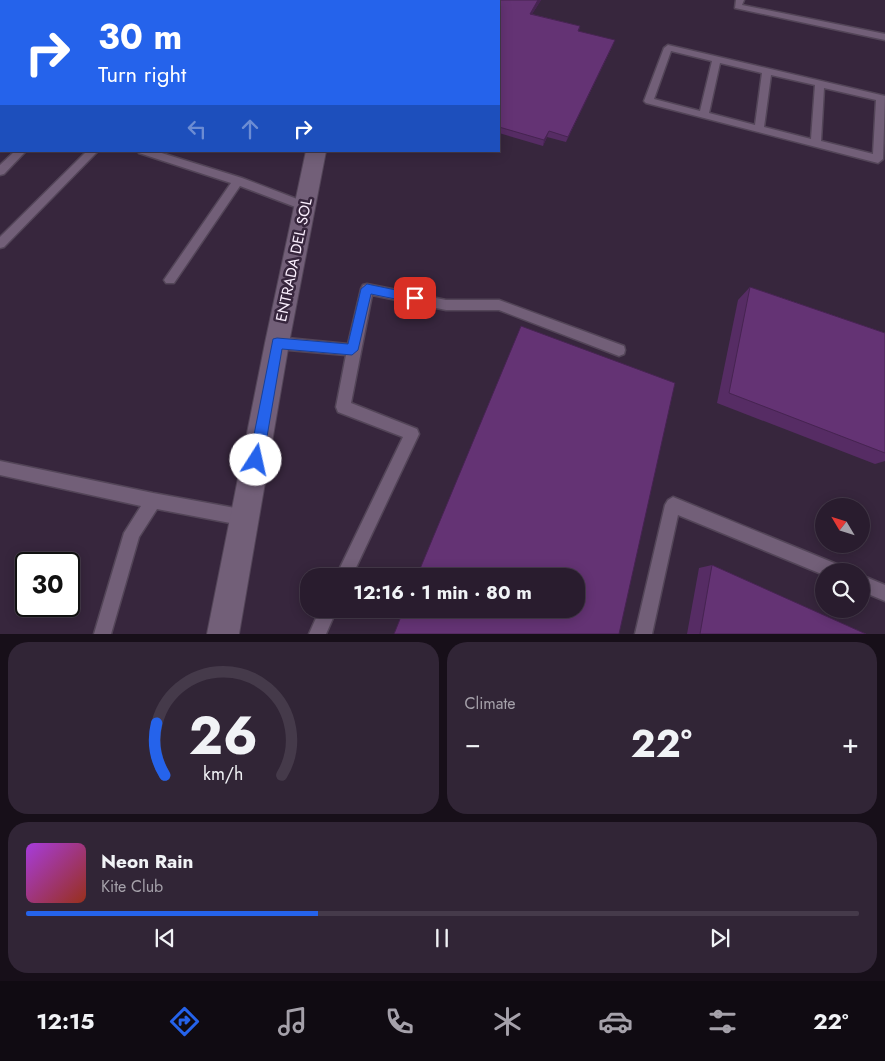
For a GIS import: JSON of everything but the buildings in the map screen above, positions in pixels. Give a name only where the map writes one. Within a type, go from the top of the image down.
[{"type":"street","name":"ENTRADA DEL SOL","points":[[223,634],[277,343],[316,152]]},
{"type":"lane","points":[[740,0],[738,6],[885,37]]},
{"type":"lane","points":[[668,48],[717,59],[883,99],[878,159],[649,101],[668,48]]},
{"type":"lane","points":[[704,115],[717,59]]},
{"type":"lane","points":[[759,129],[767,71]]},
{"type":"lane","points":[[816,143],[820,84]]},
{"type":"lane","points":[[0,171],[20,152]]},
{"type":"lane","points":[[0,244],[92,152]]},
{"type":"lane","points":[[146,152],[238,181],[306,207]]},
{"type":"lane","points":[[170,280],[238,181]]},
{"type":"lane","points":[[348,568],[412,434],[343,407],[352,350],[367,289],[446,305],[499,305],[619,350]]},
{"type":"lane","points":[[277,343],[352,350]]},
{"type":"lane","points":[[0,468],[153,502],[246,518]]},
{"type":"lane","points":[[102,634],[132,533],[153,502]]},
{"type":"lane","points":[[643,634],[673,505],[815,564]]},
{"type":"lane","points":[[870,587],[885,593]]},
{"type":"lane","points":[[317,634],[325,618]]},
{"type":"route","points":[[256,460],[277,343],[352,350],[367,289],[415,298]]}]
